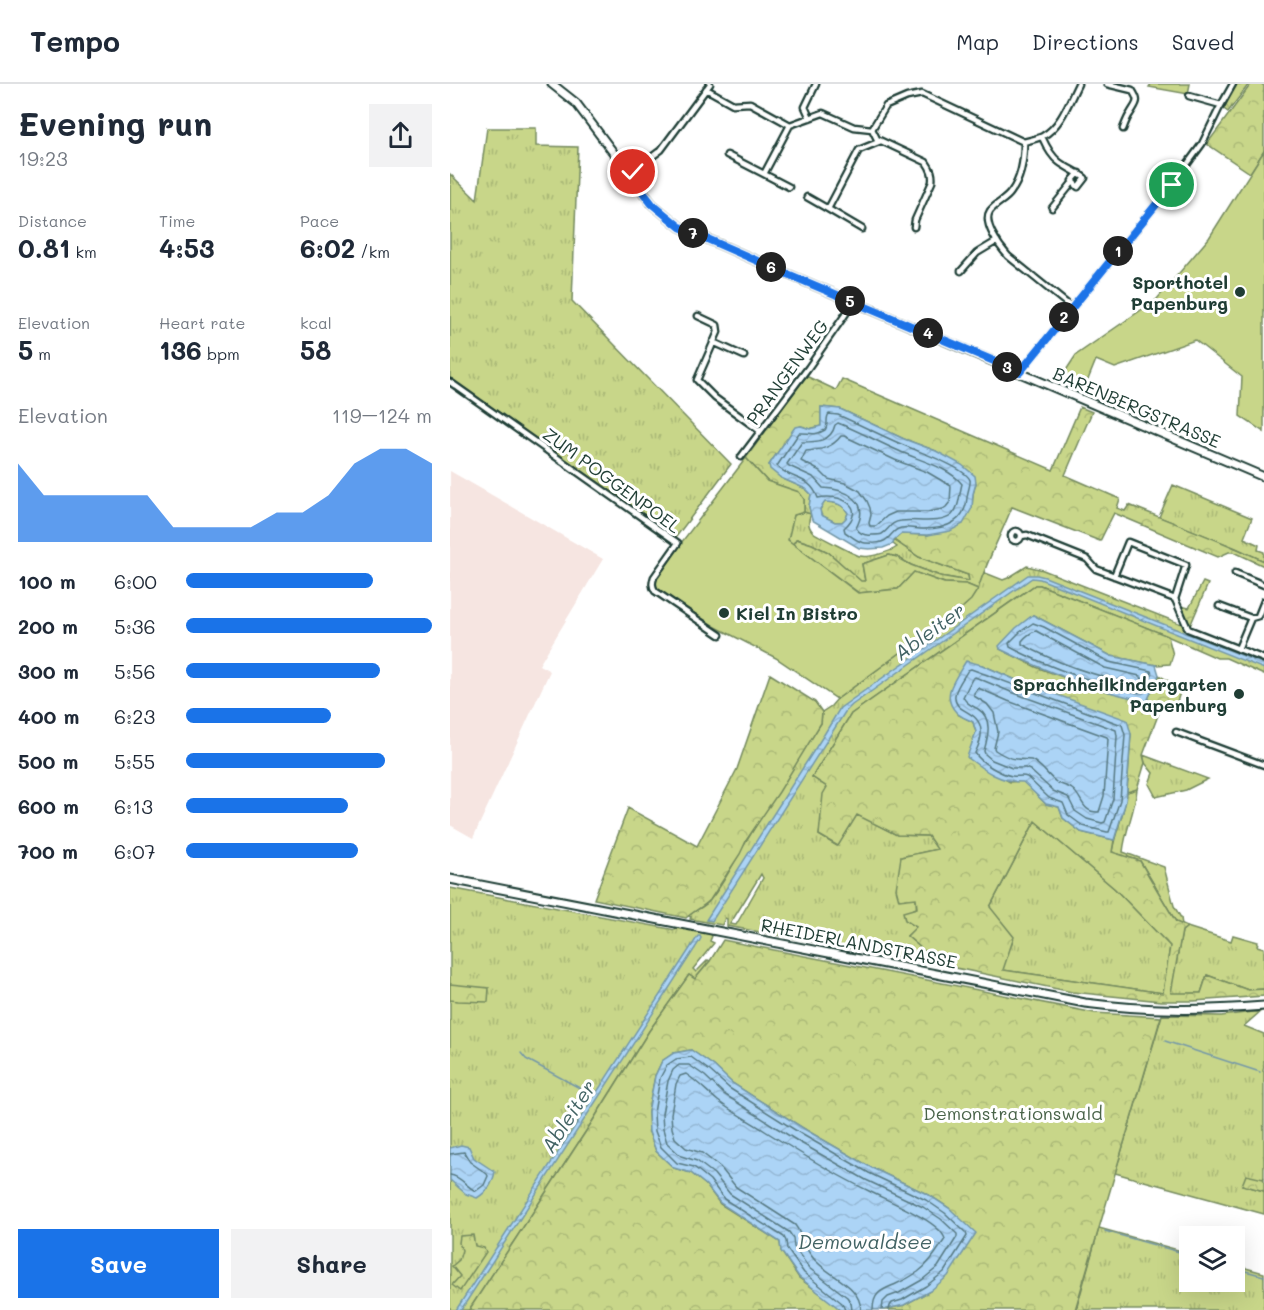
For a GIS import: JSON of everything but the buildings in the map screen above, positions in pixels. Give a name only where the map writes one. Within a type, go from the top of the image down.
[{"type":"street","name":"BARENBERGSTRASSE","points":[[552,84],[576,103],[652,204],[680,227],[1264,477]]},
{"type":"street","points":[[810,118],[805,107],[816,84]]},
{"type":"street","points":[[872,129],[886,106],[907,97],[922,94],[1024,142],[1042,137],[1051,130],[1061,118],[1078,84]]},
{"type":"street","points":[[1107,84],[1132,90],[1137,98],[1137,105],[1128,116],[1124,129]]},
{"type":"street","points":[[1020,372],[1178,177],[1202,144],[1233,84]]},
{"type":"street","points":[[629,174],[661,150],[708,87],[733,104],[750,103],[790,125]]},
{"type":"street","points":[[1189,96],[1221,105]]},
{"type":"street","points":[[764,174],[790,125],[823,113],[854,127],[872,129]]},
{"type":"street","points":[[872,129],[877,139],[926,162],[931,169],[932,182],[914,227]]},
{"type":"street","points":[[1042,137],[1058,161],[1085,178],[1078,187],[1073,182],[1053,208]]},
{"type":"street","points":[[828,209],[859,150],[881,141]]},
{"type":"street","points":[[1024,142],[1024,153],[1015,187],[990,211],[987,217],[988,223],[1008,256],[1071,307]]},
{"type":"street","points":[[727,155],[789,187]]},
{"type":"street","points":[[807,197],[862,229]]},
{"type":"street","points":[[961,272],[977,253],[997,241]]},
{"type":"street","name":"PRANGENWEG","points":[[741,457],[854,302]]},
{"type":"street","points":[[698,316],[717,325],[718,332],[697,380],[715,398],[760,431]]},
{"type":"street","points":[[713,342],[744,356]]},
{"type":"street","name":"ZUM POGGENPOEL","points":[[450,382],[678,543],[654,577],[653,587],[655,591],[720,635]]},
{"type":"street","points":[[1021,536],[1027,536],[1087,560],[1096,569],[1175,599]]},
{"type":"street","points":[[1114,576],[1128,542],[1186,565],[1175,599],[1188,629],[1264,659]]},
{"type":"street","points":[[1235,573],[1264,585]]},
{"type":"street","points":[[1219,606],[1251,618],[1258,616],[1264,601]]},
{"type":"street","points":[[1238,649],[1251,618]]},
{"type":"street","points":[[1176,732],[1264,765]]},
{"type":"street","name":"RHEIDERLANDSTRASSE","points":[[450,879],[1085,1003],[1157,1010],[1264,1006]]},
{"type":"shaded area","points":[[450,471],[603,559],[539,665],[550,671],[473,838],[450,825]]},
{"type":"green space","points":[[1151,84],[1190,84],[1188,94],[1149,87]]},
{"type":"green space","points":[[1234,84],[1249,84],[1228,112],[1224,109]]},
{"type":"green space","points":[[1251,84],[1264,86],[1264,151],[1250,173],[1207,144]]},
{"type":"green space","points":[[487,128],[536,128],[536,146],[578,147],[572,301],[731,464],[676,537],[450,378],[450,174],[477,200]]},
{"type":"green space","points":[[1264,151],[1264,432],[1240,416],[1242,377],[1195,340],[1115,368],[1096,360],[1083,392],[1059,381],[1076,355],[1157,299],[1209,238]]},
{"type":"green space","points":[[806,376],[836,390],[842,379],[1053,470],[1080,407],[1092,412],[1065,475],[1120,499],[1117,508],[1125,511],[1129,505],[1247,553],[1264,561],[1264,566],[1234,552],[1218,557],[1114,513],[1100,541],[1012,507],[978,589],[966,584],[945,583],[914,572],[898,589],[859,593],[793,544],[796,539],[828,552],[861,581],[865,581],[862,564],[889,555],[940,576],[969,581],[968,575],[919,557],[894,540],[901,534],[928,535],[972,508],[976,483],[936,451],[904,439],[840,409],[821,407],[821,426],[809,429],[801,426],[795,428],[769,465],[781,478],[806,489],[811,494],[809,507],[811,514],[804,512],[804,499],[799,493],[767,481],[746,458]]},
{"type":"green space","points":[[746,458],[767,481],[799,492],[804,499],[804,512],[794,515],[788,540],[858,593],[898,589],[914,572],[944,583],[966,584],[978,589],[963,607],[837,699],[776,658],[714,626],[654,586],[655,577]]},
{"type":"green space","points":[[1173,485],[1252,518],[1244,538],[1259,545],[1258,550],[1264,552],[1264,561],[1159,517]]},
{"type":"green space","points":[[824,502],[844,507],[848,513],[846,519],[842,522],[835,522],[821,515],[820,510]]},
{"type":"green space","points":[[804,512],[811,514],[809,523],[813,532],[857,555],[869,556],[890,551],[897,547],[893,544],[894,540],[919,557],[968,575],[969,581],[940,576],[889,555],[862,564],[865,581],[861,582],[828,552],[797,539],[793,544],[787,539],[794,515]]},
{"type":"green space","points":[[1027,566],[1043,570],[1184,625],[1185,629],[1264,661],[1264,675],[1226,658],[1217,658],[1040,585],[1035,585],[851,714],[812,777],[827,787],[819,835],[837,846],[857,814],[897,835],[928,836],[938,849],[901,857],[916,897],[917,927],[907,936],[941,965],[727,926],[725,918],[722,925],[690,919],[691,917],[688,916],[703,907],[721,885],[821,723],[822,712],[963,607],[976,591],[983,572],[1003,580]],"holes":[[[761,874],[763,878],[736,925],[730,924]]]},
{"type":"green space","points":[[1203,582],[1208,584],[1189,626],[1181,606],[1189,608]]},
{"type":"green space","points":[[1035,585],[1168,636],[1173,655],[1170,664],[1156,665],[1111,656],[1033,615],[1000,649],[1036,667],[1090,687],[1147,701],[1159,675],[1181,689],[1176,705],[1163,702],[1143,755],[1145,763],[1137,789],[1127,792],[1131,734],[982,665],[957,714],[973,722],[976,732],[968,758],[1010,782],[1023,781],[1046,804],[1059,807],[1063,818],[1081,832],[1114,840],[1112,852],[1140,861],[1176,922],[1187,927],[1182,931],[1171,993],[1201,993],[1207,975],[1248,990],[1264,989],[1264,996],[1161,1001],[1072,992],[941,965],[907,936],[916,927],[905,920],[903,912],[917,908],[916,898],[899,900],[896,889],[901,857],[937,849],[928,836],[897,835],[857,815],[838,846],[819,835],[823,794],[827,787],[812,777],[851,714]],"holes":[[[1035,821],[1115,889],[1170,946],[1163,993],[1003,970],[1014,937],[990,907]]]},
{"type":"green space","points":[[770,674],[815,702],[822,712],[821,723],[710,900],[686,918],[594,899],[628,808],[697,846],[737,769]]},
{"type":"green space","points":[[1143,755],[1208,779],[1186,790],[1156,797],[1149,784],[1153,773],[1145,763]]},
{"type":"green space","points":[[1137,789],[1123,852],[1164,867],[1174,906],[1182,925],[1176,922],[1140,861],[1112,852],[1127,792]]},
{"type":"green space","points":[[1035,821],[1115,889],[1170,946],[1163,993],[1003,970],[990,907]]},
{"type":"green space","points":[[450,888],[675,930],[676,926],[710,932],[712,936],[710,941],[714,943],[693,969],[696,972],[708,960],[710,961],[695,979],[689,975],[649,1031],[469,1310],[450,1310]]},
{"type":"green space","points":[[1187,927],[1231,941],[1233,935],[1258,942],[1257,946],[1264,948],[1264,989],[1248,990],[1207,975],[1201,993],[1170,994],[1182,931]]},
{"type":"green space","name":"Demonstrationswald","points":[[723,940],[1095,1013],[1161,1017],[1075,1310],[883,1310],[904,1305],[930,1291],[949,1208],[929,1195],[872,1168],[806,1130],[732,1083],[714,1066],[691,1050],[674,1053],[662,1061],[655,1076],[648,1112],[649,1132],[656,1151],[674,1168],[691,1173],[706,1185],[720,1204],[780,1242],[781,1251],[799,1278],[843,1310],[469,1310],[649,1031],[689,975],[695,979]]},
{"type":"green space","points":[[450,984],[489,988],[488,1002],[450,1000]]},
{"type":"green space","points":[[1261,1011],[1244,1026],[1264,1034],[1264,1177],[1243,1185],[1264,1191],[1264,1214],[1115,1173],[1162,1015],[1221,1016]]},
{"type":"green space","points":[[1246,1175],[1263,1179],[1264,1177],[1264,1191],[1242,1185]]},
{"type":"green space","points":[[1099,1228],[1179,1250],[1179,1292],[1245,1292],[1245,1268],[1264,1273],[1264,1310],[1076,1310]]},
{"type":"green space","points":[[473,1235],[475,1246],[484,1248],[486,1252],[460,1291],[452,1285],[460,1276],[452,1266],[459,1260],[462,1250],[459,1243],[460,1236]]},
{"type":"water","points":[[821,407],[840,409],[904,439],[936,451],[962,465],[975,476],[976,483],[972,508],[963,524],[950,531],[928,535],[901,534],[893,544],[883,548],[869,549],[859,548],[812,520],[809,507],[811,494],[806,489],[781,478],[770,469],[769,465],[795,427],[810,429],[821,426]],"holes":[[[825,502],[844,507],[848,513],[842,522],[835,522],[821,515],[820,509]]]},
{"type":"water","points":[[1028,575],[1045,577],[1264,664],[1264,669],[1040,579],[1032,578],[845,712],[712,921],[706,920],[840,708]]},
{"type":"water","points":[[1033,615],[1111,656],[1156,665],[1159,675],[1147,701],[1072,680],[1000,649],[999,646],[1016,628]]},
{"type":"water","points":[[966,661],[1127,720],[1131,734],[1126,801],[1114,840],[1081,832],[1063,818],[1059,807],[1046,804],[1023,782],[993,775],[967,757],[976,732],[973,722],[958,714],[951,706],[949,699],[951,686]]},
{"type":"water","points":[[698,936],[701,938],[699,942],[461,1310],[456,1310]]},
{"type":"water","name":"Demowaldsee","points":[[691,1050],[714,1066],[732,1083],[806,1130],[872,1168],[929,1195],[949,1208],[976,1233],[948,1276],[930,1291],[904,1305],[883,1310],[841,1310],[799,1277],[781,1251],[780,1242],[720,1203],[706,1185],[691,1173],[674,1168],[656,1151],[649,1132],[648,1112],[655,1076],[662,1061],[674,1053]]},
{"type":"water","points":[[461,1145],[469,1147],[474,1158],[495,1172],[489,1187],[477,1198],[466,1194],[450,1180],[450,1148]]},
{"type":"waterway","points":[[1165,1041],[1260,1072]]},
{"type":"waterway","name":"Ableiter","points":[[521,1053],[526,1059],[587,1092]]},
{"type":"waterway","points":[[1105,1231],[1179,1252]]},
{"type":"waterway","points":[[1245,1271],[1264,1276]]},
{"type":"place","name":"Sporthotel Papenburg","points":[[1240,292]]},
{"type":"place","name":"Kiel In Bistro","points":[[724,613]]},
{"type":"place","name":"Sprachheilkindergarten Papenburg","points":[[1239,694]]},
{"type":"route","points":[[633,172],[629,174],[652,204],[680,227],[1020,372],[1172,185]]}]
